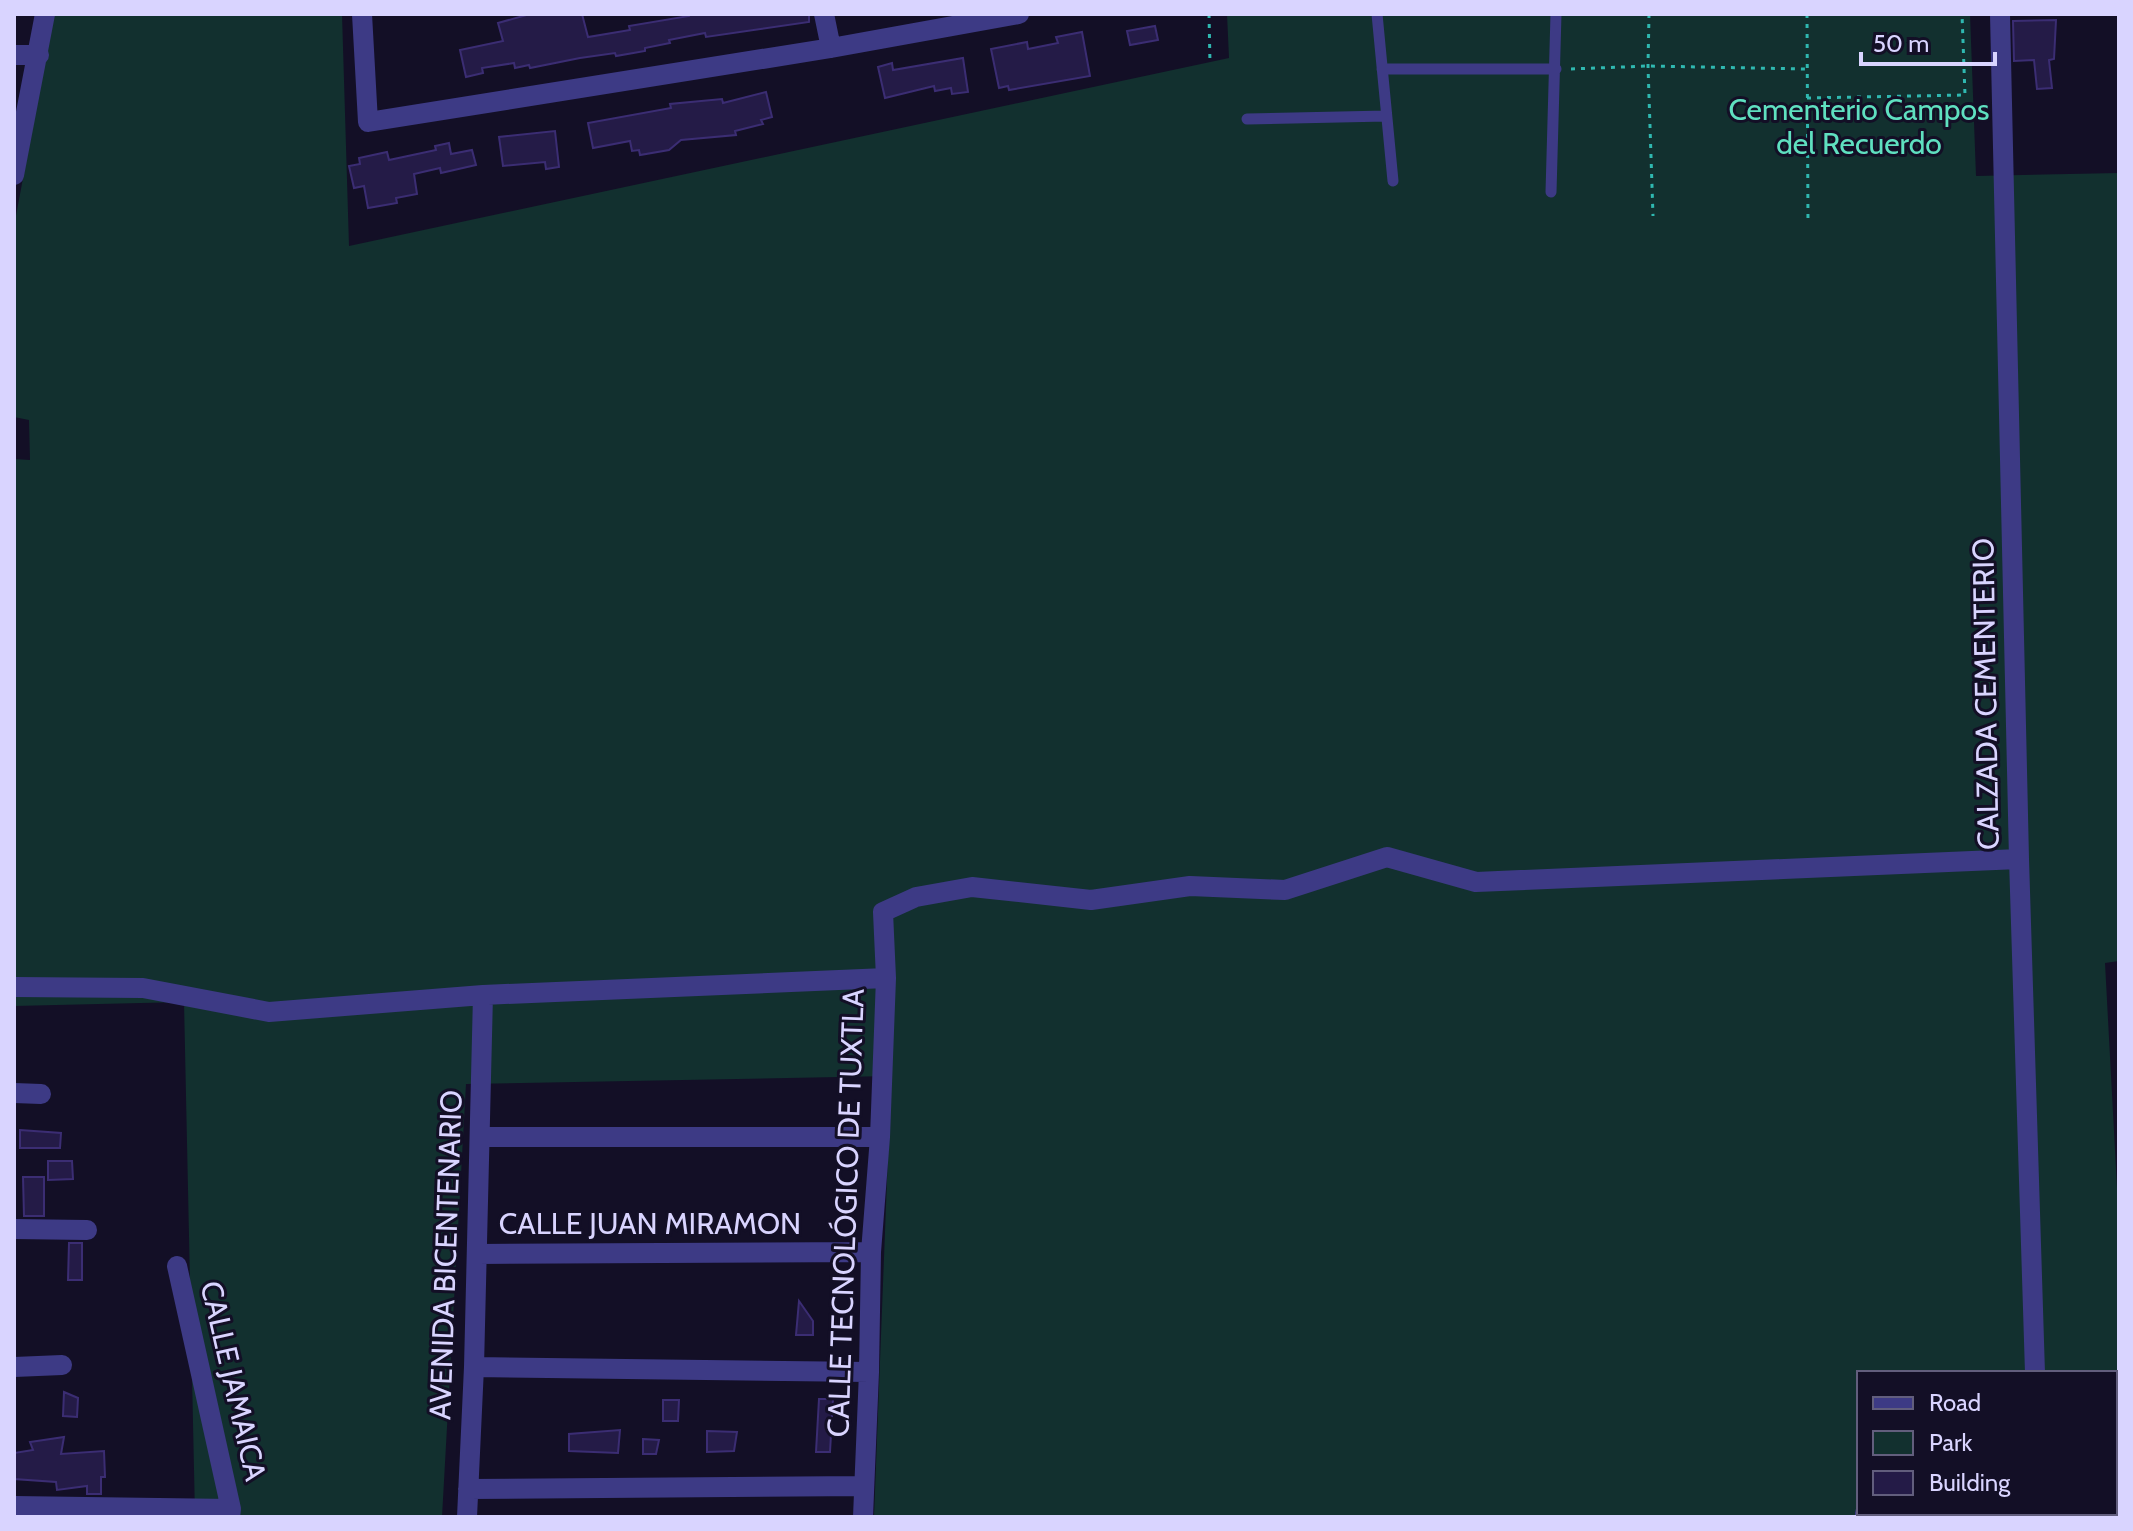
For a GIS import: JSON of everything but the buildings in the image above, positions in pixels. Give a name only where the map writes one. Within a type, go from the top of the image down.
[{"type":"street","points":[[14,175],[45,14]]},
{"type":"street","points":[[362,14],[368,122],[831,48],[1019,14]]},
{"type":"street","points":[[824,14],[831,48]]},
{"type":"street","name":"CALZADA CEMENTERIO","points":[[2000,14],[2019,859],[2035,1371]]},
{"type":"street","points":[[14,55],[39,55]]},
{"type":"street","name":"CALLE TECNOLÓGICO DE TUXTLA","points":[[863,1517],[871,1252],[880,1137],[886,978],[883,912],[916,897],[972,887],[1091,900],[1190,886],[1285,890],[1387,857],[1476,882],[2019,859]]},
{"type":"street","points":[[14,987],[143,988],[269,1012],[483,995],[886,978]]},
{"type":"street","name":"AVENIDA BICENTENARIO","points":[[467,1517],[474,1367],[483,995]]},
{"type":"street","points":[[14,1093],[41,1094]]},
{"type":"street","points":[[480,1137],[880,1137]]},
{"type":"street","points":[[14,1229],[87,1230]]},
{"type":"street","name":"CALLE JUAN MIRAMON","points":[[477,1254],[871,1252]]},
{"type":"street","name":"CALLE JAMAICA","points":[[14,1506],[93,1511],[231,1513],[177,1266]]},
{"type":"street","points":[[14,1367],[62,1365]]},
{"type":"street","points":[[474,1367],[869,1372]]},
{"type":"street","points":[[468,1489],[864,1486]]},
{"type":"lane","points":[[1377,14],[1393,181]]},
{"type":"lane","points":[[1551,192],[1556,14]]},
{"type":"lane","points":[[1382,69],[1556,69]]},
{"type":"lane","points":[[1247,119],[1386,116]]},
{"type":"path","points":[[1209,14],[1210,64]]},
{"type":"path","points":[[1649,14],[1653,216]]},
{"type":"path","points":[[1807,14],[1808,223]]},
{"type":"path","points":[[1807,98],[1965,95],[1962,14]]},
{"type":"path","points":[[1556,69],[1648,66],[1807,69]]},
{"type":"green space","name":"Cementerio Campos del Recuerdo","points":[[54,14],[342,14],[349,246],[1229,58],[1227,14],[1970,14],[1976,176],[2119,173],[2119,961],[2105,963],[2119,1225],[2119,1517],[874,1517],[891,1076],[466,1084],[442,1517],[146,1517],[195,1516],[184,1002],[14,1006],[14,459],[30,460],[29,420],[14,417],[14,226]]}]
